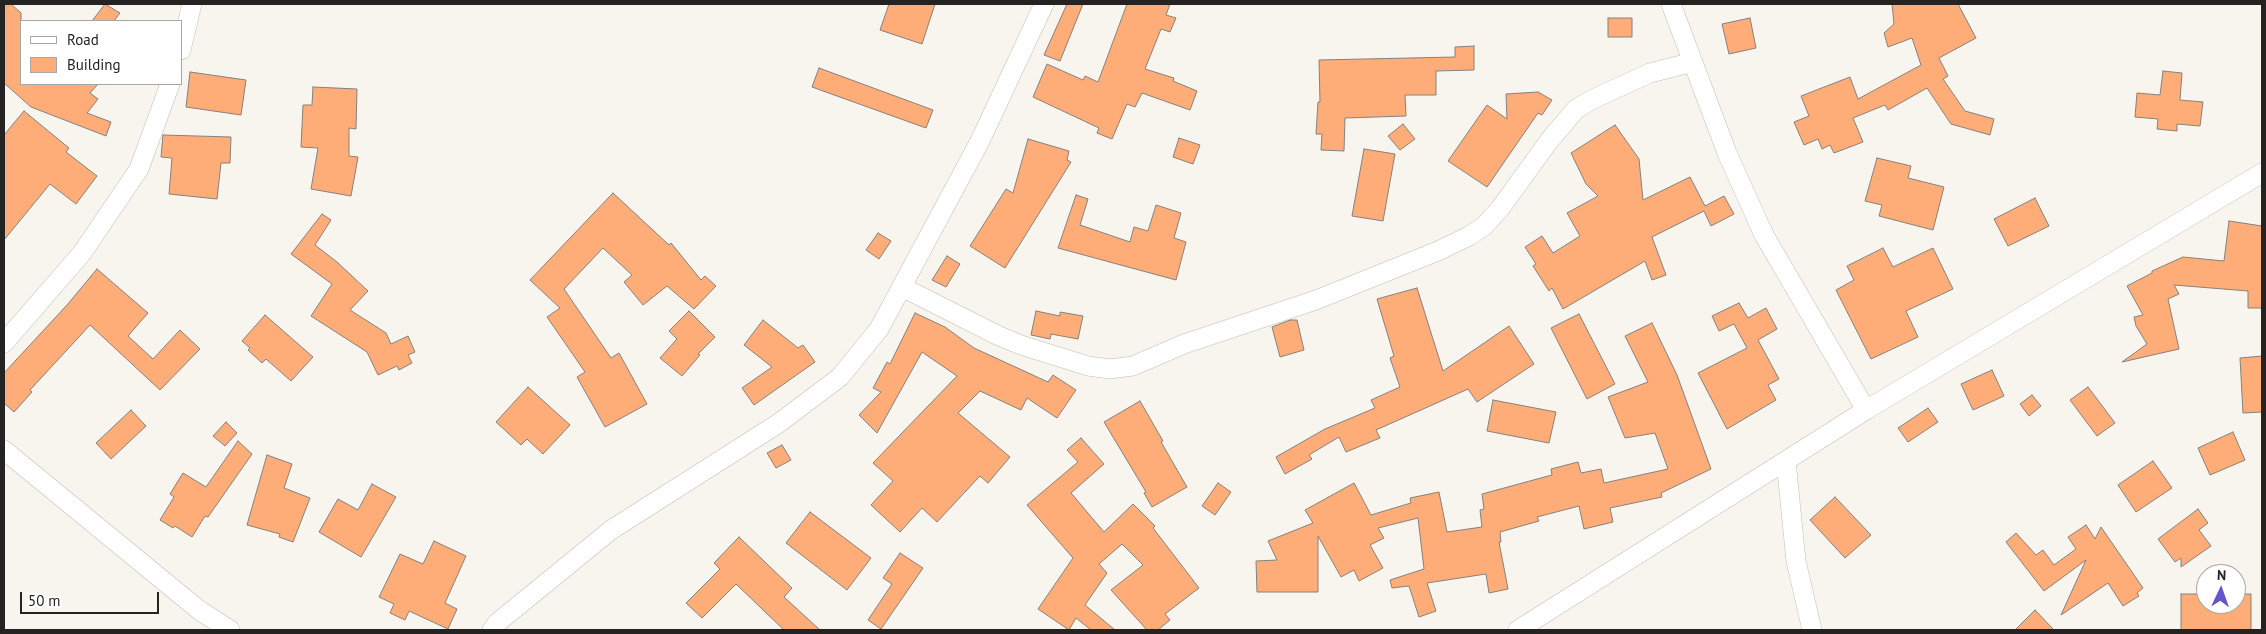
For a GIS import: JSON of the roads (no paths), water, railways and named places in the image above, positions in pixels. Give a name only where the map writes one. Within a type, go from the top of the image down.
[{"type":"street","points":[[182,46],[192,4]]},
{"type":"street","points":[[492,630],[497,623],[611,530],[779,423],[840,377],[879,329],[980,141],[1044,4]]},
{"type":"street","points":[[1671,4],[1727,153],[1764,235],[1866,410]]},
{"type":"street","points":[[902,286],[999,336],[1021,345],[1088,366],[1110,369],[1133,366],[1184,344],[1316,300],[1438,251],[1470,236],[1484,226],[1499,210],[1549,141],[1576,109],[1592,99],[1650,73],[1693,62]]},
{"type":"street","points":[[4,343],[82,253],[134,177],[139,169],[170,85]]},
{"type":"street","points":[[1518,630],[1866,410],[2262,173]]},
{"type":"street","points":[[4,450],[199,610],[230,630]]},
{"type":"street","points":[[1786,461],[1790,525],[1796,561],[1812,630]]}]
